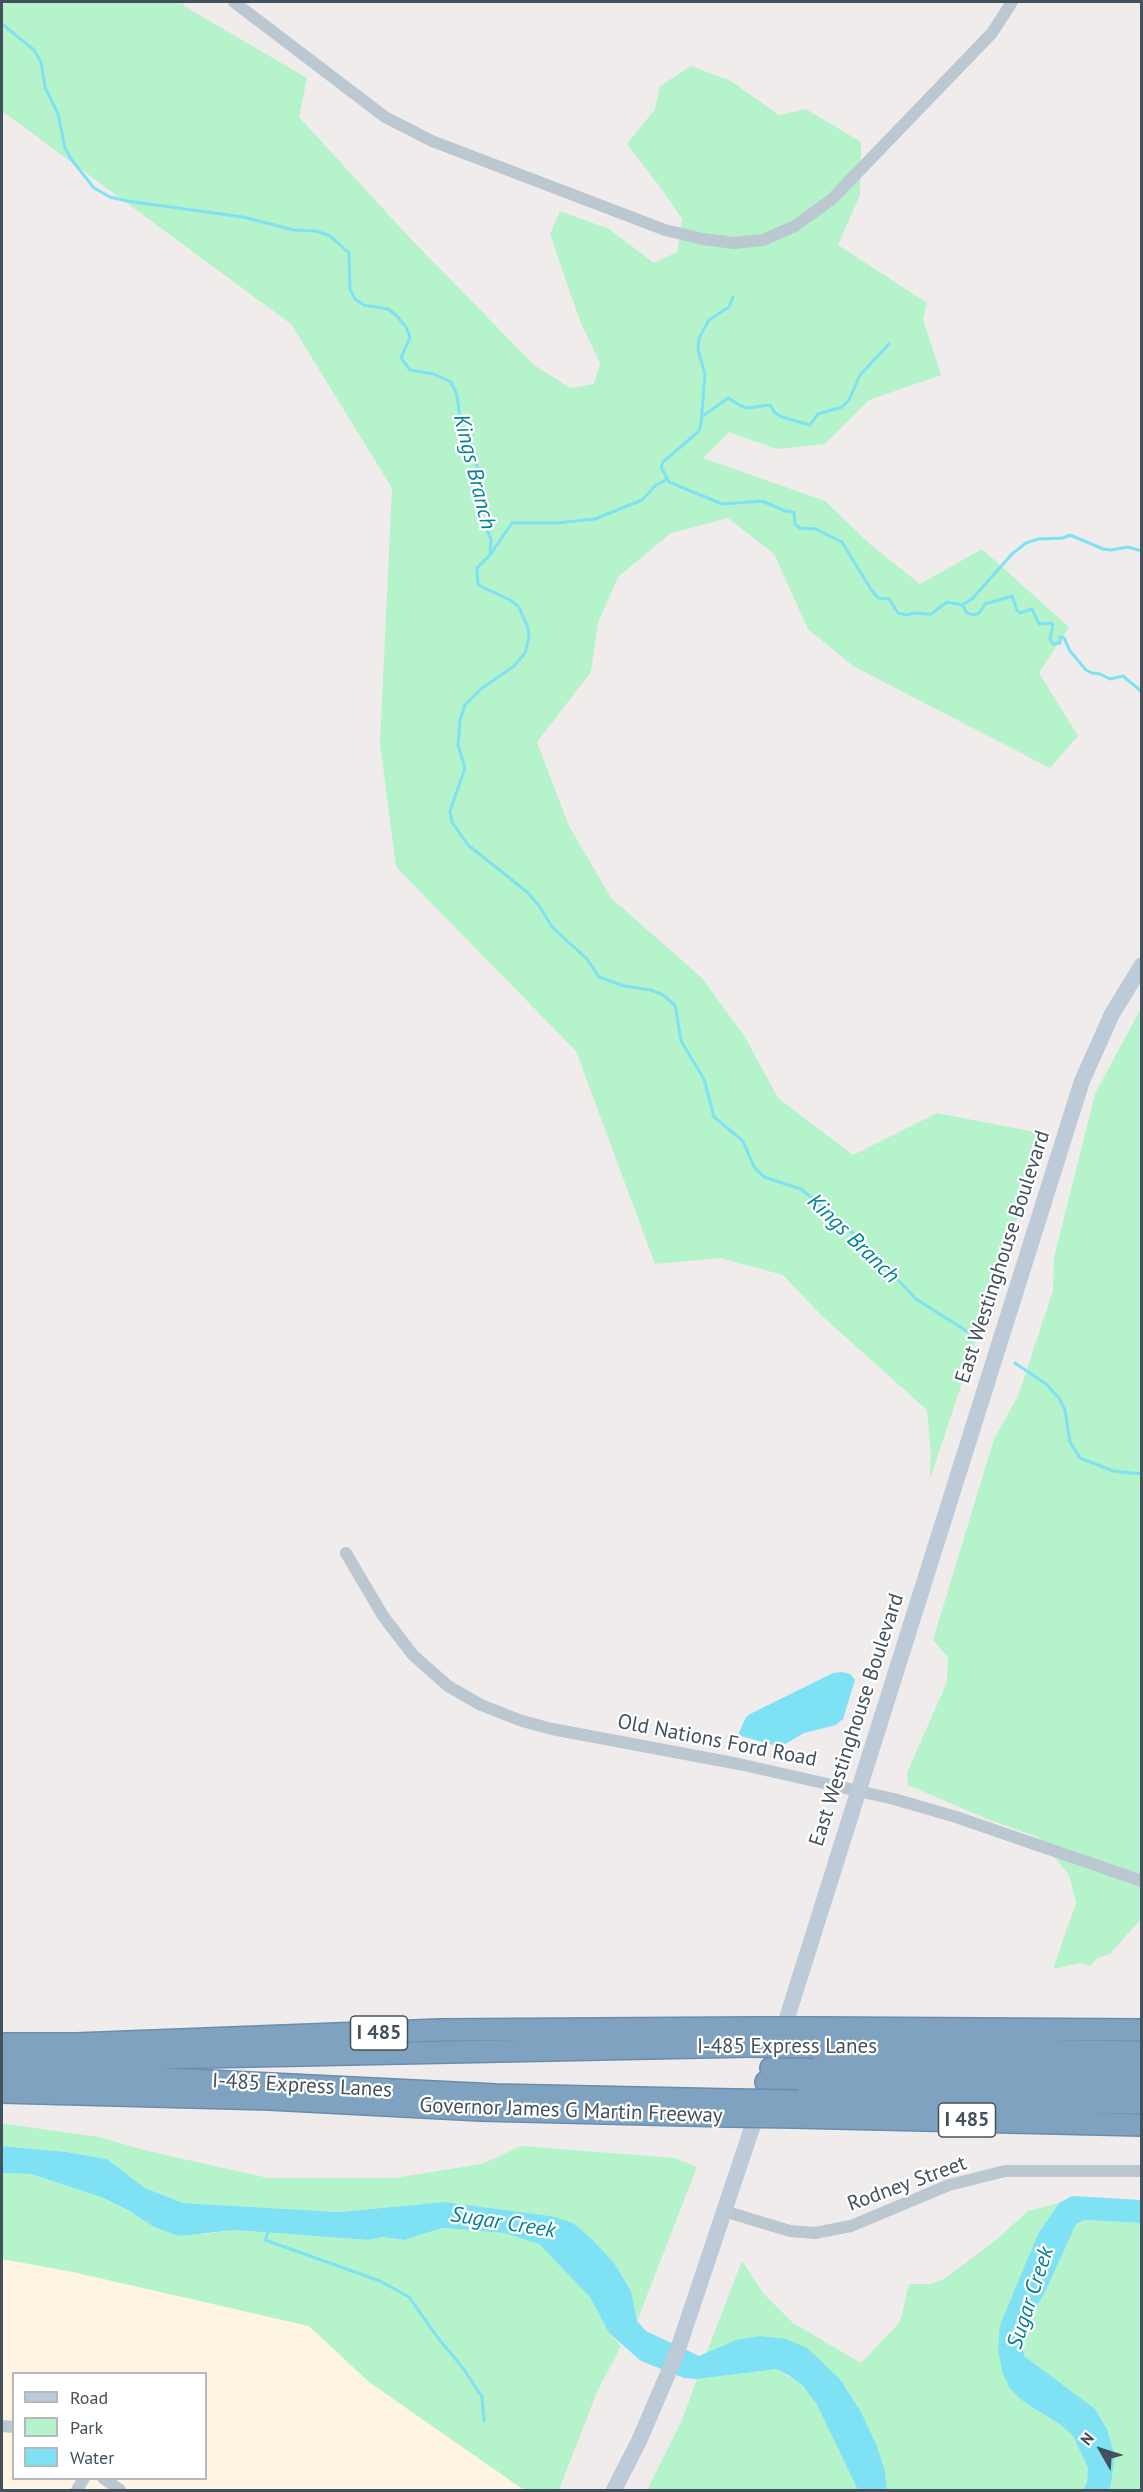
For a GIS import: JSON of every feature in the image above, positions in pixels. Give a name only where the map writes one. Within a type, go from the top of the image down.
[{"type":"highway","name":"I 485","points":[[2,2044],[76,2044],[575,2027],[753,2037],[814,2038],[1142,2030]]},
{"type":"highway","points":[[321,2035],[513,2049]]},
{"type":"highway","name":"I-485 Express Lanes","points":[[2,2061],[220,2058],[513,2049],[753,2037]]},
{"type":"highway","name":"I-485 Express Lanes","points":[[814,2038],[1142,2052]]},
{"type":"highway","points":[[768,2075],[1142,2070]]},
{"type":"highway","points":[[768,2075],[1142,2086]]},
{"type":"highway","name":"I-485 Express Lanes","points":[[2,2076],[148,2078],[732,2108]]},
{"type":"highway","name":"Governor James G Martin Freeway","points":[[2,2092],[258,2098],[482,2110],[795,2109],[1142,2125]]},
{"type":"highway","name":"I 485","points":[[795,2109],[1142,2103]]},
{"type":"main road","name":"East Westinghouse Boulevard","points":[[614,2490],[639,2440],[689,2319],[1082,1081],[1112,1014],[1142,964]]},
{"type":"street","points":[[234,2],[385,117],[432,141],[665,230],[703,239],[734,243],[763,240],[795,226],[832,200],[992,33],[1012,2]]},
{"type":"street","name":"Old Nations Ford Road","points":[[346,1553],[378,1607],[413,1655],[448,1686],[481,1705],[522,1721],[552,1729],[739,1764],[858,1790],[956,1817],[1142,1881]]},
{"type":"street","name":"Rodney Street","points":[[724,2211],[790,2231],[815,2233],[851,2226],[950,2185],[1005,2171],[1142,2171]]},
{"type":"street","points":[[106,2480],[120,2490]]},
{"type":"shaded area","points":[[2,2259],[73,2272],[309,2326],[369,2382],[524,2490],[2,2490]]},
{"type":"green space","points":[[2,2],[183,2],[184,6],[307,78],[299,117],[409,237],[534,365],[570,388],[594,384],[600,363],[580,321],[550,234],[560,211],[609,229],[654,263],[677,252],[682,219],[627,144],[655,109],[660,86],[691,66],[731,81],[779,115],[806,109],[861,142],[860,195],[838,245],[927,303],[923,319],[941,375],[869,400],[825,444],[777,449],[729,432],[703,458],[825,501],[871,545],[920,584],[982,549],[1069,627],[1039,673],[1078,736],[1050,768],[853,666],[808,629],[774,554],[728,518],[671,533],[618,577],[598,623],[591,672],[537,742],[569,826],[611,898],[702,978],[745,1037],[778,1098],[853,1155],[937,1113],[1045,1134],[930,1479],[931,1455],[927,1410],[822,1316],[783,1275],[721,1258],[655,1264],[576,1051],[396,867],[380,743],[392,488],[291,324],[2,111]]},
{"type":"green space","points":[[1141,1008],[1141,1919],[1110,1954],[1098,1958],[1090,1966],[1080,1963],[1053,1969],[1076,1903],[1069,1875],[1038,1837],[987,1819],[908,1785],[907,1773],[947,1682],[948,1657],[933,1640],[994,1439],[1018,1396],[1053,1291],[1054,1257],[1095,1094]]},
{"type":"green space","points":[[2,2125],[99,2137],[148,2151],[268,2178],[394,2178],[482,2164],[521,2146],[675,2158],[697,2167],[637,2321],[631,2291],[614,2263],[591,2238],[573,2223],[551,2216],[444,2202],[339,2212],[183,2203],[145,2188],[107,2159],[67,2152],[2,2146]]},
{"type":"green space","points":[[2,2173],[31,2174],[101,2197],[128,2210],[154,2227],[206,2234],[235,2230],[368,2240],[381,2237],[404,2240],[442,2228],[504,2233],[539,2244],[590,2297],[609,2333],[621,2346],[597,2392],[559,2490],[524,2490],[369,2382],[309,2326],[73,2272],[2,2259]]},
{"type":"green space","points":[[1059,2203],[1038,2234],[1012,2297],[1010,2389],[1024,2402],[1061,2425],[1073,2436],[1088,2468],[1087,2483],[1083,2490],[887,2490],[885,2471],[877,2446],[861,2412],[840,2379],[706,2354],[742,2261],[763,2293],[793,2323],[861,2363],[900,2322],[909,2284],[931,2284],[944,2279],[996,2240],[1028,2211]]},
{"type":"green space","points":[[1084,2220],[1141,2223],[1141,2490],[1110,2490],[1115,2457],[1107,2429],[1095,2409],[1024,2357],[1022,2341],[1032,2315],[1045,2292],[1068,2238],[1076,2224]]},
{"type":"green space","points":[[777,2369],[803,2386],[817,2405],[858,2490],[647,2490],[682,2420],[697,2379]]},
{"type":"water","points":[[833,1673],[850,1674],[855,1680],[843,1719],[836,1725],[804,1733],[780,1747],[738,1735],[746,1717],[750,1714]]},
{"type":"water","name":"Sugar Creek","points":[[2,2146],[67,2152],[107,2159],[145,2188],[183,2203],[339,2212],[444,2202],[551,2216],[573,2223],[591,2238],[614,2263],[631,2291],[637,2321],[646,2331],[699,2356],[736,2340],[760,2336],[786,2339],[807,2348],[840,2379],[861,2412],[877,2446],[885,2471],[887,2490],[858,2490],[817,2405],[803,2386],[788,2375],[777,2369],[697,2379],[684,2378],[641,2361],[609,2333],[590,2297],[539,2244],[504,2233],[442,2228],[404,2240],[382,2237],[368,2240],[235,2230],[179,2236],[154,2227],[128,2210],[101,2197],[31,2174],[2,2173]]},
{"type":"water","name":"Sugar Creek","points":[[1072,2196],[1141,2200],[1141,2223],[1084,2220],[1076,2224],[1032,2315],[1022,2341],[1024,2356],[1095,2409],[1107,2429],[1115,2457],[1110,2490],[1083,2490],[1087,2483],[1088,2468],[1073,2436],[1061,2425],[1024,2402],[1010,2389],[1002,2371],[998,2348],[1000,2325],[1038,2234],[1059,2203]]},
{"type":"waterway","name":"Kings Branch","points":[[2,24],[34,50],[41,62],[45,87],[58,114],[65,148],[94,188],[110,197],[127,201],[243,217],[294,230],[316,231],[330,236],[349,253],[350,289],[355,299],[364,305],[388,309],[406,327],[410,337],[401,358],[410,370],[434,374],[451,382],[457,395],[461,428],[477,466],[483,489],[481,518],[491,539],[490,553]]},
{"type":"waterway","points":[[733,297],[729,307],[709,320],[699,338],[698,350],[705,374],[701,424],[699,431],[663,462],[661,467],[669,482],[722,504],[762,501],[785,511],[794,512],[795,524],[800,528],[816,529],[842,542],[878,598],[889,599],[898,613],[907,615],[931,614],[947,602],[962,605],[972,599],[1012,554],[1026,543],[1038,539],[1063,538],[1070,535],[1103,549],[1128,547],[1142,551]]},
{"type":"waterway","points":[[703,416],[728,398],[748,408],[770,405],[775,413],[782,417],[810,425],[818,414],[842,407],[849,400],[860,375],[889,344]]},
{"type":"waterway","name":"Kings Branch","points":[[666,480],[656,485],[642,500],[595,519],[556,523],[512,523],[490,555],[477,568],[478,585],[510,600],[519,607],[528,628],[529,638],[525,653],[514,666],[481,689],[465,705],[460,720],[458,745],[465,768],[450,811],[452,822],[468,845],[527,892],[540,907],[552,927],[587,959],[599,977],[624,986],[651,990],[663,995],[675,1005],[681,1041],[704,1079],[714,1117],[743,1141],[754,1167],[764,1177],[801,1189],[856,1236],[916,1299],[979,1339]]},
{"type":"waterway","points":[[962,605],[967,613],[974,615],[979,613],[985,604],[1012,596],[1020,613],[1032,609],[1039,624],[1051,623],[1053,625],[1050,639],[1053,644],[1060,643],[1060,637],[1064,638],[1070,651],[1086,670],[1110,679],[1123,676],[1142,692]]},
{"type":"waterway","name":"Kings Branch","points":[[1015,1363],[1046,1384],[1059,1398],[1065,1410],[1070,1442],[1080,1458],[1113,1471],[1142,1474]]},
{"type":"waterway","points":[[270,2228],[265,2240],[380,2281],[409,2297],[482,2397],[484,2421]]}]
